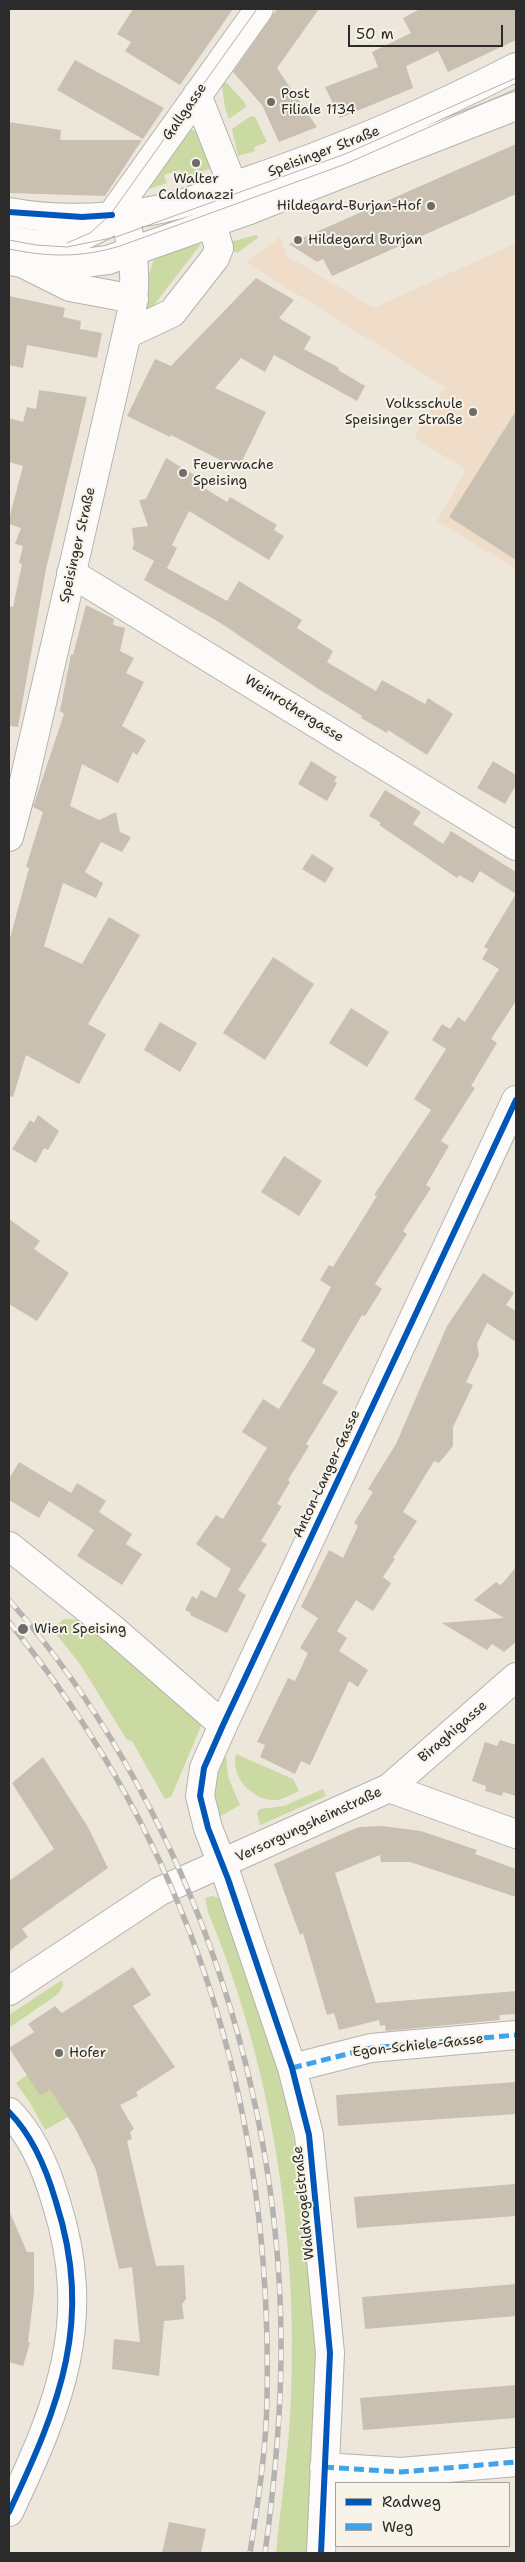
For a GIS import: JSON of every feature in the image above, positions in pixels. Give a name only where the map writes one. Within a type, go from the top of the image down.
[{"type":"street","name":"Gallgasse","points":[[118,215],[197,95],[259,9]]},
{"type":"street","name":"Speisinger Straße","points":[[9,837],[24,781],[134,299],[133,251],[118,215],[182,203],[301,163],[448,102],[516,67]]},
{"type":"street","points":[[197,95],[234,186],[249,210]]},
{"type":"street","name":"Speisinger Straße","points":[[133,251],[249,210],[514,104]]},
{"type":"street","points":[[9,212],[73,217],[118,215]]},
{"type":"street","points":[[9,240],[36,244],[66,243],[84,236],[118,215]]},
{"type":"street","points":[[127,334],[172,313],[215,258],[219,248],[212,224]]},
{"type":"street","points":[[17,263],[51,266],[84,264],[133,251]]},
{"type":"street","points":[[17,263],[70,287],[134,299]]},
{"type":"street","name":"Weinrothergasse","points":[[71,573],[516,846]]},
{"type":"street","name":"Anton-Langer-Gasse","points":[[222,1864],[208,1828],[200,1796],[204,1768],[516,1100]]},
{"type":"street","points":[[9,1546],[114,1630],[223,1725]]},
{"type":"street","name":"Biraghigasse","points":[[389,1788],[516,1677]]},
{"type":"street","name":"Versorgungsheimstraße","points":[[9,1990],[160,1890],[389,1788],[516,1834]]},
{"type":"street","name":"Waldvogelstraße","points":[[222,1864],[292,2068],[308,2125],[330,2353],[321,2553]]},
{"type":"street","name":"Egon-Schiele-Gasse","points":[[292,2068],[371,2048],[516,2035]]},
{"type":"street","points":[[9,2112],[33,2146],[54,2193],[68,2247],[74,2302],[68,2353],[57,2401],[32,2463],[9,2512]]},
{"type":"street","points":[[324,2467],[401,2472],[516,2462]]},
{"type":"shaded area","name":"Volksschule Speisinger Straße","points":[[280,237],[287,256],[374,308],[516,243],[516,569],[437,521],[466,470],[414,437],[445,387],[246,262]]},
{"type":"green space","points":[[226,82],[245,103],[246,107],[229,119],[225,108],[222,85]]},
{"type":"green space","points":[[251,116],[255,117],[267,142],[254,147],[255,151],[238,156],[232,129]]},
{"type":"green space","points":[[186,129],[197,131],[215,167],[183,178],[180,170],[164,175],[167,183],[137,193]]},
{"type":"green space","points":[[256,235],[259,237],[237,253],[231,250],[230,242]]},
{"type":"green space","points":[[201,244],[151,309],[143,308],[149,274],[160,251],[170,246]]},
{"type":"green space","points":[[64,1619],[87,1620],[204,1719],[171,1797],[165,1799],[132,1741],[127,1740],[80,1664],[52,1629]]},
{"type":"green space","points":[[236,1754],[293,1779],[299,1791],[277,1800],[268,1800],[260,1797],[245,1786],[240,1779],[236,1771]]},
{"type":"green space","points":[[224,1755],[226,1756],[228,1777],[240,1805],[217,1818],[214,1786],[217,1771]]},
{"type":"green space","points":[[323,1789],[326,1796],[260,1825],[257,1813],[260,1809],[284,1806]]},
{"type":"green space","points":[[211,1896],[219,1898],[257,2008],[264,2009],[282,2082],[305,2205],[310,2248],[315,2335],[315,2423],[307,2553],[276,2553],[287,2457],[291,2399],[290,2275],[284,2213],[276,2151],[264,2089],[249,2029],[230,1970],[208,1912],[205,1898]]},
{"type":"green space","points":[[62,1980],[63,1985],[58,1994],[9,2028],[9,2015]]},
{"type":"green space","points":[[27,2075],[50,2090],[68,2117],[45,2130],[29,2101],[16,2083]]},
{"type":"building","points":[[133,9],[233,9],[180,85],[125,51],[131,42],[117,34]]},
{"type":"building","points":[[277,9],[319,9],[277,68],[317,127],[279,142],[262,105],[233,72]]},
{"type":"building","points":[[420,9],[516,9],[516,40],[448,72],[438,51],[406,66],[413,88],[340,118],[325,87],[378,67],[372,52],[411,33],[403,18]]},
{"type":"building","points":[[75,60],[164,108],[143,139],[57,90]]},
{"type":"building","points":[[9,122],[61,130],[60,140],[142,140],[105,196],[9,193]]},
{"type":"building","name":"Hildegard-Burjan-Hof","points":[[516,144],[516,194],[332,276],[323,259],[317,262],[289,244]]},
{"type":"building","points":[[256,278],[294,300],[279,318],[311,337],[304,349],[339,368],[338,370],[365,386],[357,401],[274,355],[265,372],[241,358],[215,388],[266,412],[238,469],[171,435],[170,437],[127,416],[155,359],[171,366]]},
{"type":"building","points":[[9,296],[65,308],[63,317],[81,321],[80,329],[102,333],[97,358],[27,345],[23,368],[9,365]]},
{"type":"building","points":[[39,390],[87,397],[46,569],[18,727],[9,726],[9,606],[13,607],[22,564],[19,563],[23,546],[15,544],[21,528],[9,524],[9,519],[23,466],[9,462],[9,418],[23,422],[27,407],[36,409]]},
{"type":"building","points":[[516,411],[516,560],[449,517]]},
{"type":"building","points":[[166,458],[204,481],[201,486],[227,502],[230,497],[277,525],[274,530],[284,536],[269,560],[189,511],[172,545],[177,548],[167,568],[132,549],[134,544],[132,528],[148,526],[139,500],[146,499]]},
{"type":"building","points":[[154,561],[227,601],[239,581],[302,620],[297,628],[333,651],[327,662],[376,691],[382,680],[425,704],[428,698],[453,714],[427,755],[388,730],[387,733],[361,718],[362,716],[219,622],[144,580]]},
{"type":"building","points":[[86,605],[114,619],[113,625],[125,628],[120,651],[134,658],[126,673],[144,682],[122,726],[146,740],[137,755],[133,752],[118,783],[82,764],[70,806],[99,820],[116,812],[120,832],[131,837],[122,852],[101,842],[85,872],[103,883],[96,898],[63,883],[44,946],[82,964],[109,917],[140,935],[88,1024],[106,1034],[79,1084],[26,1055],[13,1097],[9,1096],[9,942],[29,868],[26,867],[43,812],[33,807],[64,714],[60,711],[71,654],[73,655]]},
{"type":"building","points":[[311,761],[337,777],[334,781],[337,783],[327,801],[298,784]]},
{"type":"building","points":[[493,761],[516,775],[516,785],[505,804],[477,788]]},
{"type":"building","points":[[385,790],[421,812],[413,824],[443,844],[451,831],[516,872],[516,894],[480,871],[473,883],[459,875],[457,878],[379,825],[381,823],[369,816]]},
{"type":"building","points":[[312,854],[334,868],[325,883],[302,869]]},
{"type":"building","points":[[516,894],[516,1001],[491,1039],[497,1043],[471,1086],[475,1088],[441,1141],[449,1146],[426,1185],[431,1188],[403,1231],[407,1234],[375,1284],[382,1289],[365,1316],[362,1315],[322,1383],[338,1392],[306,1444],[309,1446],[288,1480],[290,1482],[277,1504],[282,1506],[261,1541],[267,1544],[238,1590],[246,1595],[227,1633],[190,1615],[191,1613],[185,1610],[192,1596],[197,1599],[201,1590],[216,1598],[231,1569],[196,1544],[216,1515],[223,1519],[267,1448],[242,1432],[263,1399],[279,1409],[315,1351],[315,1349],[301,1341],[331,1287],[320,1280],[329,1265],[333,1267],[377,1196],[374,1195],[431,1110],[414,1099],[446,1049],[432,1040],[442,1024],[450,1029],[458,1017],[465,1022],[499,969],[482,959],[488,949],[484,947]]},
{"type":"building","points":[[273,957],[314,984],[265,1060],[223,1033]]},
{"type":"building","points":[[351,1008],[389,1032],[367,1067],[329,1043]]},
{"type":"building","points":[[160,1022],[197,1043],[180,1072],[144,1050]]},
{"type":"building","points":[[38,1115],[59,1131],[48,1150],[44,1148],[36,1163],[12,1149],[30,1120],[34,1123]]},
{"type":"building","points":[[284,1156],[322,1181],[299,1216],[261,1192]]},
{"type":"building","points":[[9,1219],[40,1241],[34,1249],[69,1273],[37,1321],[9,1304]]},
{"type":"building","points":[[483,1273],[514,1293],[506,1305],[516,1311],[516,1342],[487,1323],[477,1344],[479,1355],[466,1382],[473,1385],[453,1427],[453,1446],[439,1463],[434,1461],[403,1512],[417,1521],[383,1577],[391,1583],[373,1611],[356,1600],[337,1631],[347,1638],[339,1651],[368,1670],[358,1687],[349,1681],[310,1765],[301,1761],[295,1774],[260,1757],[265,1745],[257,1742],[288,1678],[295,1681],[308,1653],[300,1648],[318,1618],[301,1607],[329,1550],[343,1558],[358,1526],[354,1523],[373,1492],[368,1489],[396,1444],[447,1326]]},
{"type":"building","points":[[19,1462],[71,1493],[77,1483],[106,1501],[99,1512],[132,1534],[126,1544],[142,1554],[122,1585],[77,1556],[94,1530],[49,1501],[39,1518],[9,1500],[9,1479]]},
{"type":"building","points":[[516,1567],[516,1642],[504,1652],[492,1644],[487,1650],[442,1623],[504,1618],[474,1600],[496,1582],[501,1585]]},
{"type":"building","points":[[500,1740],[516,1745],[516,1796],[503,1792],[502,1796],[485,1791],[486,1786],[472,1781],[485,1742],[497,1746]]},
{"type":"building","points":[[43,1757],[88,1827],[108,1868],[22,1929],[28,1937],[9,1951],[9,1881],[54,1849],[12,1783]]},
{"type":"building","points":[[382,1826],[421,1831],[477,1850],[475,1854],[516,1869],[516,1897],[410,1862],[381,1862],[380,1855],[335,1873],[376,2003],[516,1991],[516,2014],[499,2015],[500,2020],[386,2031],[385,2025],[380,2026],[379,2020],[339,2030],[334,2013],[327,2015],[303,1933],[300,1935],[274,1864],[360,1827]]},
{"type":"building","points":[[133,1967],[151,1995],[133,2006],[175,2067],[136,2092],[138,2096],[120,2105],[134,2129],[130,2132],[132,2139],[127,2141],[156,2266],[184,2265],[186,2299],[182,2304],[184,2319],[164,2321],[159,2376],[112,2369],[114,2339],[140,2342],[132,2267],[119,2269],[96,2170],[75,2128],[50,2090],[40,2095],[9,2048],[34,2032],[28,2024],[55,2006],[62,2013]]},
{"type":"building","points":[[516,2082],[516,2114],[338,2126],[336,2095]]},
{"type":"building","points":[[516,2184],[516,2216],[357,2228],[354,2197]]},
{"type":"building","points":[[9,2210],[27,2252],[34,2252],[34,2292],[28,2342],[30,2343],[23,2366],[9,2362]]},
{"type":"building","points":[[516,2284],[516,2316],[365,2329],[362,2297]]},
{"type":"building","points":[[516,2385],[516,2418],[363,2430],[360,2398]]},
{"type":"building","points":[[169,2522],[206,2529],[201,2553],[162,2553]]},
{"type":"tram line","points":[[67,243],[90,233],[110,215],[257,9]]},
{"type":"tram line","points":[[9,240],[36,245],[67,247],[116,237],[345,154],[516,78]]},
{"type":"tram line","points":[[9,249],[37,254],[64,255],[92,253],[120,246],[343,165],[516,89]]},
{"type":"railway","points":[[9,1600],[70,1677],[124,1761],[170,1850],[209,1943],[239,2039],[262,2137],[276,2236],[281,2334],[277,2444],[265,2553]]},
{"type":"railway","points":[[9,1622],[73,1708],[127,1798],[173,1891],[209,1987],[236,2086],[255,2188],[265,2293],[267,2400],[265,2438],[250,2553]]},
{"type":"marked path","points":[[292,2068],[371,2048],[516,2035]]},
{"type":"marked path","points":[[324,2467],[401,2472],[516,2462]]},
{"type":"cycle path","points":[[9,212],[82,217],[112,215]]},
{"type":"cycle path","points":[[321,2553],[330,2353],[309,2135],[292,2068],[228,1879],[208,1828],[200,1796],[204,1768],[223,1725],[516,1100]]},
{"type":"cycle path","points":[[9,2112],[32,2142],[48,2178],[67,2245],[72,2285],[71,2324],[66,2361],[56,2398],[43,2435],[9,2512]]},
{"type":"place","name":"Post Filiale 1134","points":[[271,102]]},
{"type":"place","name":"Walter Caldonazzi","points":[[196,163]]},
{"type":"place","name":"Hildegard-Burjan-Hof","points":[[431,206]]},
{"type":"place","name":"Hildegard Burjan","points":[[298,240]]},
{"type":"place","name":"Volksschule Speisinger Straße","points":[[473,412]]},
{"type":"place","name":"Feuerwache Speising","points":[[183,473]]},
{"type":"place","name":"Wien Speising","points":[[23,1629]]},
{"type":"place","name":"Hofer","points":[[59,2053]]}]
